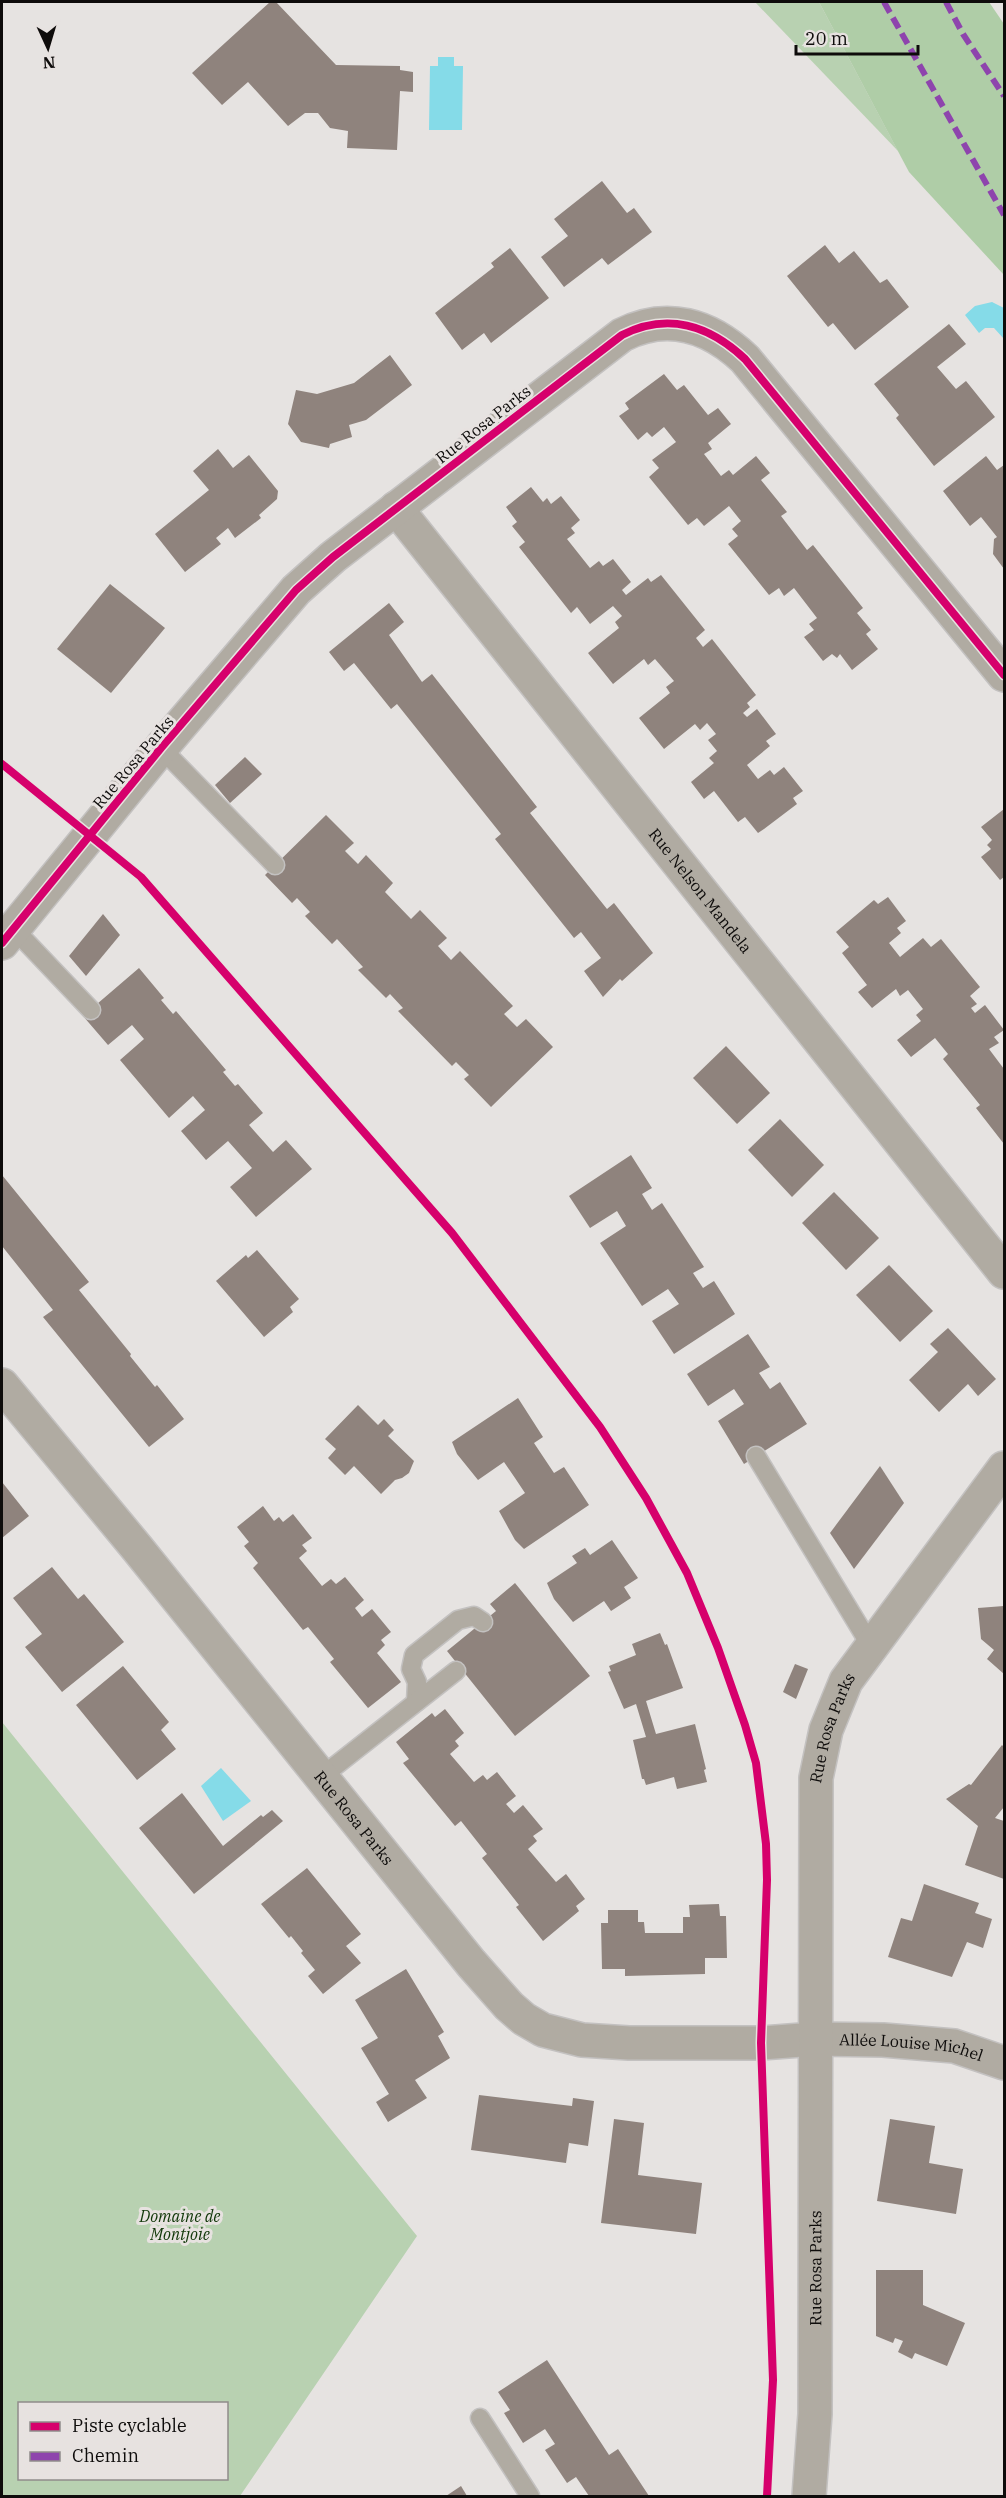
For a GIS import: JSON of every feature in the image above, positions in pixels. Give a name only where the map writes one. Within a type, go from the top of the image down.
[{"type":"street","name":"Rue Rosa Parks","points":[[7,936],[296,590],[333,557],[621,335],[652,323],[685,325],[719,338],[745,359],[1005,675]]},
{"type":"street","name":"Rue Nelson Mandela","points":[[396,508],[1005,1272]]},
{"type":"street","name":"Rue Rosa Parks","points":[[2,1385],[137,1548],[490,1986],[509,2006],[543,2030],[606,2043],[761,2043],[815,2039]]},
{"type":"street","name":"Rue Rosa Parks","points":[[809,2496],[815,2414],[816,1778],[826,1730],[846,1681],[1005,1468]]},
{"type":"street","name":"Allée Louise Michel","points":[[815,2039],[883,2040],[954,2046],[1005,2062]]},
{"type":"lane","points":[[162,748],[275,865]]},
{"type":"lane","points":[[7,936],[91,1010]]},
{"type":"lane","points":[[756,1456],[871,1646]]},
{"type":"lane","points":[[416,1702],[417,1682],[411,1669],[414,1655],[458,1620],[474,1616],[483,1622]]},
{"type":"lane","points":[[321,1777],[456,1671]]},
{"type":"lane","points":[[480,2418],[530,2496]]},
{"type":"green space","points":[[755,2],[819,2],[898,151]]},
{"type":"green space","points":[[819,2],[989,2],[1004,24],[1004,275],[909,172]]},
{"type":"green space","name":"Domaine de Montjoie","points":[[2,1722],[417,2236],[240,2496],[2,2496]]},
{"type":"water","points":[[438,57],[454,57],[454,66],[463,66],[462,130],[429,130],[430,66],[438,66]]},
{"type":"water","points":[[992,302],[1004,308],[1004,339],[994,328],[985,328],[979,333],[965,315],[975,306]]},
{"type":"water","points":[[221,1768],[251,1801],[223,1821],[201,1786]]},
{"type":"building","points":[[270,2],[276,2],[336,65],[400,66],[400,70],[413,72],[413,92],[400,91],[397,150],[347,148],[348,131],[330,128],[318,113],[305,113],[288,126],[248,82],[222,105],[192,73]]},
{"type":"building","points":[[602,181],[627,213],[634,208],[652,232],[608,265],[602,258],[564,287],[541,257],[568,236],[554,219]]},
{"type":"building","points":[[825,245],[839,263],[854,251],[880,283],[887,279],[909,307],[855,350],[833,323],[828,327],[787,276]]},
{"type":"building","points":[[510,248],[549,298],[491,343],[484,333],[462,350],[435,313],[494,267],[491,263]]},
{"type":"building","points":[[949,324],[966,344],[937,367],[956,389],[966,381],[995,417],[934,466],[896,418],[899,415],[874,384]]},
{"type":"building","points":[[390,355],[412,385],[366,420],[349,425],[352,437],[330,444],[329,448],[301,442],[288,424],[296,390],[317,394],[354,383]]},
{"type":"building","points":[[664,374],[677,390],[684,385],[708,415],[718,408],[731,424],[708,443],[712,449],[704,454],[721,476],[729,470],[733,475],[756,456],[770,473],[761,480],[787,512],[781,516],[807,550],[813,545],[863,608],[857,613],[871,630],[866,634],[878,649],[852,670],[840,654],[837,658],[832,654],[823,661],[804,637],[814,630],[809,624],[817,618],[794,588],[784,596],[779,588],[769,595],[728,544],[738,536],[732,529],[741,521],[729,506],[704,526],[697,518],[688,525],[649,477],[659,468],[652,460],[676,442],[664,427],[652,437],[647,432],[638,440],[619,416],[629,409],[625,403]]},
{"type":"building","points":[[218,449],[233,468],[249,455],[278,491],[277,499],[259,515],[261,518],[235,538],[228,528],[216,538],[221,544],[185,572],[155,534],[209,490],[193,471]]},
{"type":"building","points":[[986,456],[997,470],[1004,465],[1004,569],[993,554],[994,539],[997,537],[981,517],[970,526],[943,491]]},
{"type":"building","points":[[531,487],[543,502],[547,498],[551,504],[561,496],[580,520],[571,528],[575,533],[567,539],[590,568],[599,561],[603,566],[613,559],[631,582],[622,590],[626,595],[648,578],[651,582],[661,575],[705,630],[696,638],[703,647],[712,639],[756,695],[747,703],[750,707],[743,713],[747,717],[757,709],[776,734],[766,741],[770,746],[747,765],[758,779],[770,770],[774,775],[784,767],[803,791],[793,798],[797,804],[764,829],[758,833],[745,817],[738,822],[714,791],[704,799],[691,782],[714,763],[709,758],[717,751],[708,740],[716,734],[707,723],[700,730],[695,724],[664,749],[639,718],[670,693],[666,687],[674,681],[655,659],[648,665],[644,659],[613,684],[588,653],[619,628],[615,622],[622,616],[613,606],[590,624],[577,607],[571,613],[519,547],[525,542],[512,526],[517,522],[506,507]]},
{"type":"building","points":[[110,584],[165,628],[111,693],[57,649]]},
{"type":"building","points":[[389,603],[404,622],[389,635],[422,682],[432,674],[537,807],[530,813],[607,909],[614,903],[653,953],[622,981],[620,979],[603,997],[584,971],[601,958],[581,932],[574,938],[495,839],[501,834],[397,704],[391,709],[354,663],[344,671],[329,652]]},
{"type":"building","points":[[245,757],[262,774],[230,803],[215,785]]},
{"type":"building","points":[[1004,809],[1004,877],[1000,880],[981,857],[991,849],[987,845],[992,840],[981,827]]},
{"type":"building","points":[[326,815],[354,843],[345,851],[358,864],[366,855],[393,883],[385,892],[411,919],[420,910],[447,938],[438,946],[451,960],[460,951],[513,1006],[504,1014],[517,1027],[526,1019],[553,1047],[491,1107],[464,1079],[469,1075],[456,1062],[452,1066],[398,1011],[403,1008],[390,994],[386,998],[358,970],[363,967],[337,939],[332,944],[305,916],[310,912],[297,898],[292,903],[265,875]]},
{"type":"building","points":[[888,897],[906,921],[897,928],[901,933],[889,943],[900,957],[923,938],[931,947],[941,939],[980,987],[970,996],[977,1004],[971,1008],[975,1013],[985,1005],[1004,1030],[994,1037],[999,1043],[989,1049],[1004,1069],[1004,1144],[976,1108],[980,1105],[943,1059],[948,1054],[935,1038],[911,1057],[897,1040],[921,1021],[916,1015],[923,1009],[908,990],[900,996],[896,989],[872,1008],[858,992],[867,985],[842,953],[849,947],[836,932],[874,900],[878,904]]},
{"type":"building","points":[[103,914],[120,935],[86,976],[69,956]]},
{"type":"building","points":[[139,968],[164,998],[161,1000],[173,1014],[176,1011],[226,1070],[223,1072],[235,1086],[238,1084],[263,1113],[249,1125],[273,1152],[286,1140],[312,1169],[256,1217],[230,1187],[252,1168],[228,1141],[206,1160],[181,1131],[205,1110],[193,1096],[169,1118],[120,1060],[144,1039],[132,1025],[108,1045],[83,1016]]},
{"type":"building","points":[[726,1046],[770,1093],[737,1124],[693,1078]]},
{"type":"building","points":[[780,1119],[824,1165],[792,1197],[748,1150]]},
{"type":"building","points":[[631,1155],[652,1188],[642,1194],[652,1210],[662,1203],[704,1267],[693,1273],[703,1288],[714,1281],[735,1314],[674,1354],[652,1321],[679,1304],[668,1289],[642,1306],[600,1243],[626,1226],[617,1211],[590,1228],[569,1196]]},
{"type":"building","points":[[2,1175],[89,1282],[79,1290],[155,1387],[157,1385],[184,1419],[149,1447],[43,1317],[53,1310],[2,1246]]},
{"type":"building","points":[[834,1192],[879,1238],[846,1270],[802,1223]]},
{"type":"building","points":[[257,1250],[299,1299],[290,1307],[293,1312],[264,1337],[216,1281],[246,1255],[248,1258]]},
{"type":"building","points":[[889,1265],[933,1311],[900,1342],[856,1295]]},
{"type":"building","points":[[948,1328],[996,1379],[978,1396],[968,1384],[939,1412],[909,1380],[938,1352],[930,1344]]},
{"type":"building","points":[[748,1334],[770,1367],[759,1373],[770,1389],[780,1382],[807,1424],[744,1464],[718,1421],[744,1404],[734,1389],[708,1406],[687,1374]]},
{"type":"building","points":[[518,1398],[543,1437],[534,1443],[554,1473],[564,1467],[589,1505],[524,1549],[515,1540],[499,1511],[525,1493],[515,1478],[504,1462],[478,1480],[457,1454],[452,1442]]},
{"type":"building","points":[[358,1405],[378,1425],[384,1419],[394,1430],[388,1436],[414,1461],[409,1473],[395,1480],[381,1494],[354,1466],[345,1475],[328,1458],[336,1449],[325,1439]]},
{"type":"building","points":[[880,1466],[904,1503],[854,1569],[830,1533]]},
{"type":"building","points":[[2,1482],[29,1516],[2,1538]]},
{"type":"building","points":[[263,1506],[274,1521],[279,1517],[283,1522],[293,1514],[312,1538],[302,1545],[307,1551],[299,1558],[322,1586],[331,1579],[336,1584],[345,1577],[364,1600],[355,1608],[362,1617],[372,1609],[391,1632],[381,1640],[385,1645],[377,1653],[401,1682],[368,1708],[330,1662],[334,1659],[308,1627],[303,1630],[253,1568],[258,1563],[244,1546],[249,1542],[237,1527]]},
{"type":"building","points":[[612,1540],[638,1578],[624,1587],[631,1598],[611,1611],[604,1601],[573,1622],[554,1599],[547,1583],[577,1563],[572,1556],[585,1548],[590,1555]]},
{"type":"building","points":[[52,1567],[78,1599],[84,1594],[124,1642],[62,1692],[25,1647],[42,1634],[13,1598]]},
{"type":"building","points":[[515,1583],[590,1676],[515,1736],[447,1651],[496,1611],[490,1604]]},
{"type":"building","points":[[1004,1606],[1004,1674],[987,1659],[994,1650],[981,1639],[978,1608]]},
{"type":"building","points":[[660,1633],[665,1645],[667,1644],[683,1688],[646,1701],[656,1734],[695,1724],[706,1769],[704,1770],[707,1782],[677,1789],[674,1777],[646,1785],[642,1779],[633,1740],[646,1737],[636,1704],[624,1709],[608,1672],[611,1671],[609,1666],[636,1655],[632,1644]]},
{"type":"building","points":[[795,1664],[808,1669],[796,1699],[783,1692]]},
{"type":"building","points":[[123,1666],[169,1722],[161,1730],[176,1749],[137,1780],[76,1705]]},
{"type":"building","points":[[445,1709],[464,1733],[455,1741],[459,1746],[450,1754],[474,1782],[483,1775],[487,1780],[497,1772],[516,1796],[506,1804],[514,1813],[523,1805],[543,1829],[533,1836],[537,1841],[528,1849],[556,1882],[566,1874],[585,1899],[576,1906],[579,1911],[543,1941],[516,1907],[519,1905],[482,1858],[487,1854],[461,1821],[455,1826],[403,1763],[409,1759],[396,1742],[432,1713],[435,1717]]},
{"type":"building","points":[[1002,1745],[1004,1747],[1004,1807],[995,1818],[1004,1821],[1004,1879],[965,1865],[978,1826],[946,1799],[969,1784],[971,1785]]},
{"type":"building","points":[[182,1793],[223,1846],[261,1815],[263,1817],[272,1810],[283,1821],[194,1894],[139,1828]]},
{"type":"building","points":[[307,1868],[361,1934],[346,1946],[361,1963],[323,1994],[308,1976],[315,1970],[301,1953],[303,1951],[261,1904]]},
{"type":"building","points":[[924,1884],[979,1903],[975,1913],[992,1919],[983,1948],[967,1942],[952,1977],[888,1957],[901,1918],[912,1921]]},
{"type":"building","points":[[719,1904],[720,1916],[726,1916],[727,1958],[705,1958],[705,1974],[625,1976],[625,1969],[602,1969],[601,1923],[608,1923],[608,1910],[638,1910],[638,1922],[644,1922],[645,1933],[683,1933],[683,1917],[690,1917],[689,1905]]},
{"type":"building","points":[[406,1969],[444,2032],[438,2036],[450,2058],[415,2080],[427,2098],[388,2122],[376,2102],[389,2094],[361,2048],[378,2038],[355,2000]]},
{"type":"building","points":[[479,2095],[572,2106],[573,2098],[594,2101],[588,2146],[569,2143],[566,2163],[471,2150]]},
{"type":"building","points":[[614,2119],[644,2123],[638,2175],[702,2183],[696,2234],[601,2223]]},
{"type":"building","points":[[890,2119],[935,2126],[929,2163],[963,2169],[956,2214],[877,2201]]},
{"type":"building","points":[[876,2270],[923,2270],[923,2305],[965,2323],[947,2366],[915,2353],[912,2359],[898,2352],[903,2341],[895,2338],[893,2343],[876,2336]]},
{"type":"building","points":[[547,2360],[609,2455],[618,2449],[649,2496],[589,2496],[576,2477],[567,2483],[545,2450],[555,2444],[545,2429],[523,2443],[504,2413],[510,2410],[498,2392]]},
{"type":"building","points":[[461,2486],[467,2496],[446,2496]]},
{"type":"marked path","points":[[884,2],[1004,215]]},
{"type":"marked path","points":[[946,2],[963,34],[1004,96]]},
{"type":"cycle path","points":[[2,943],[161,748],[296,590],[333,557],[622,335],[639,328],[655,324],[671,324],[702,330],[731,347],[745,359],[1004,675]]},
{"type":"cycle path","points":[[2,764],[141,877],[452,1233],[600,1427],[646,1498],[687,1573],[718,1648],[745,1725],[756,1763],[766,1844],[767,1880],[761,2043],[773,2380],[767,2496]]}]
